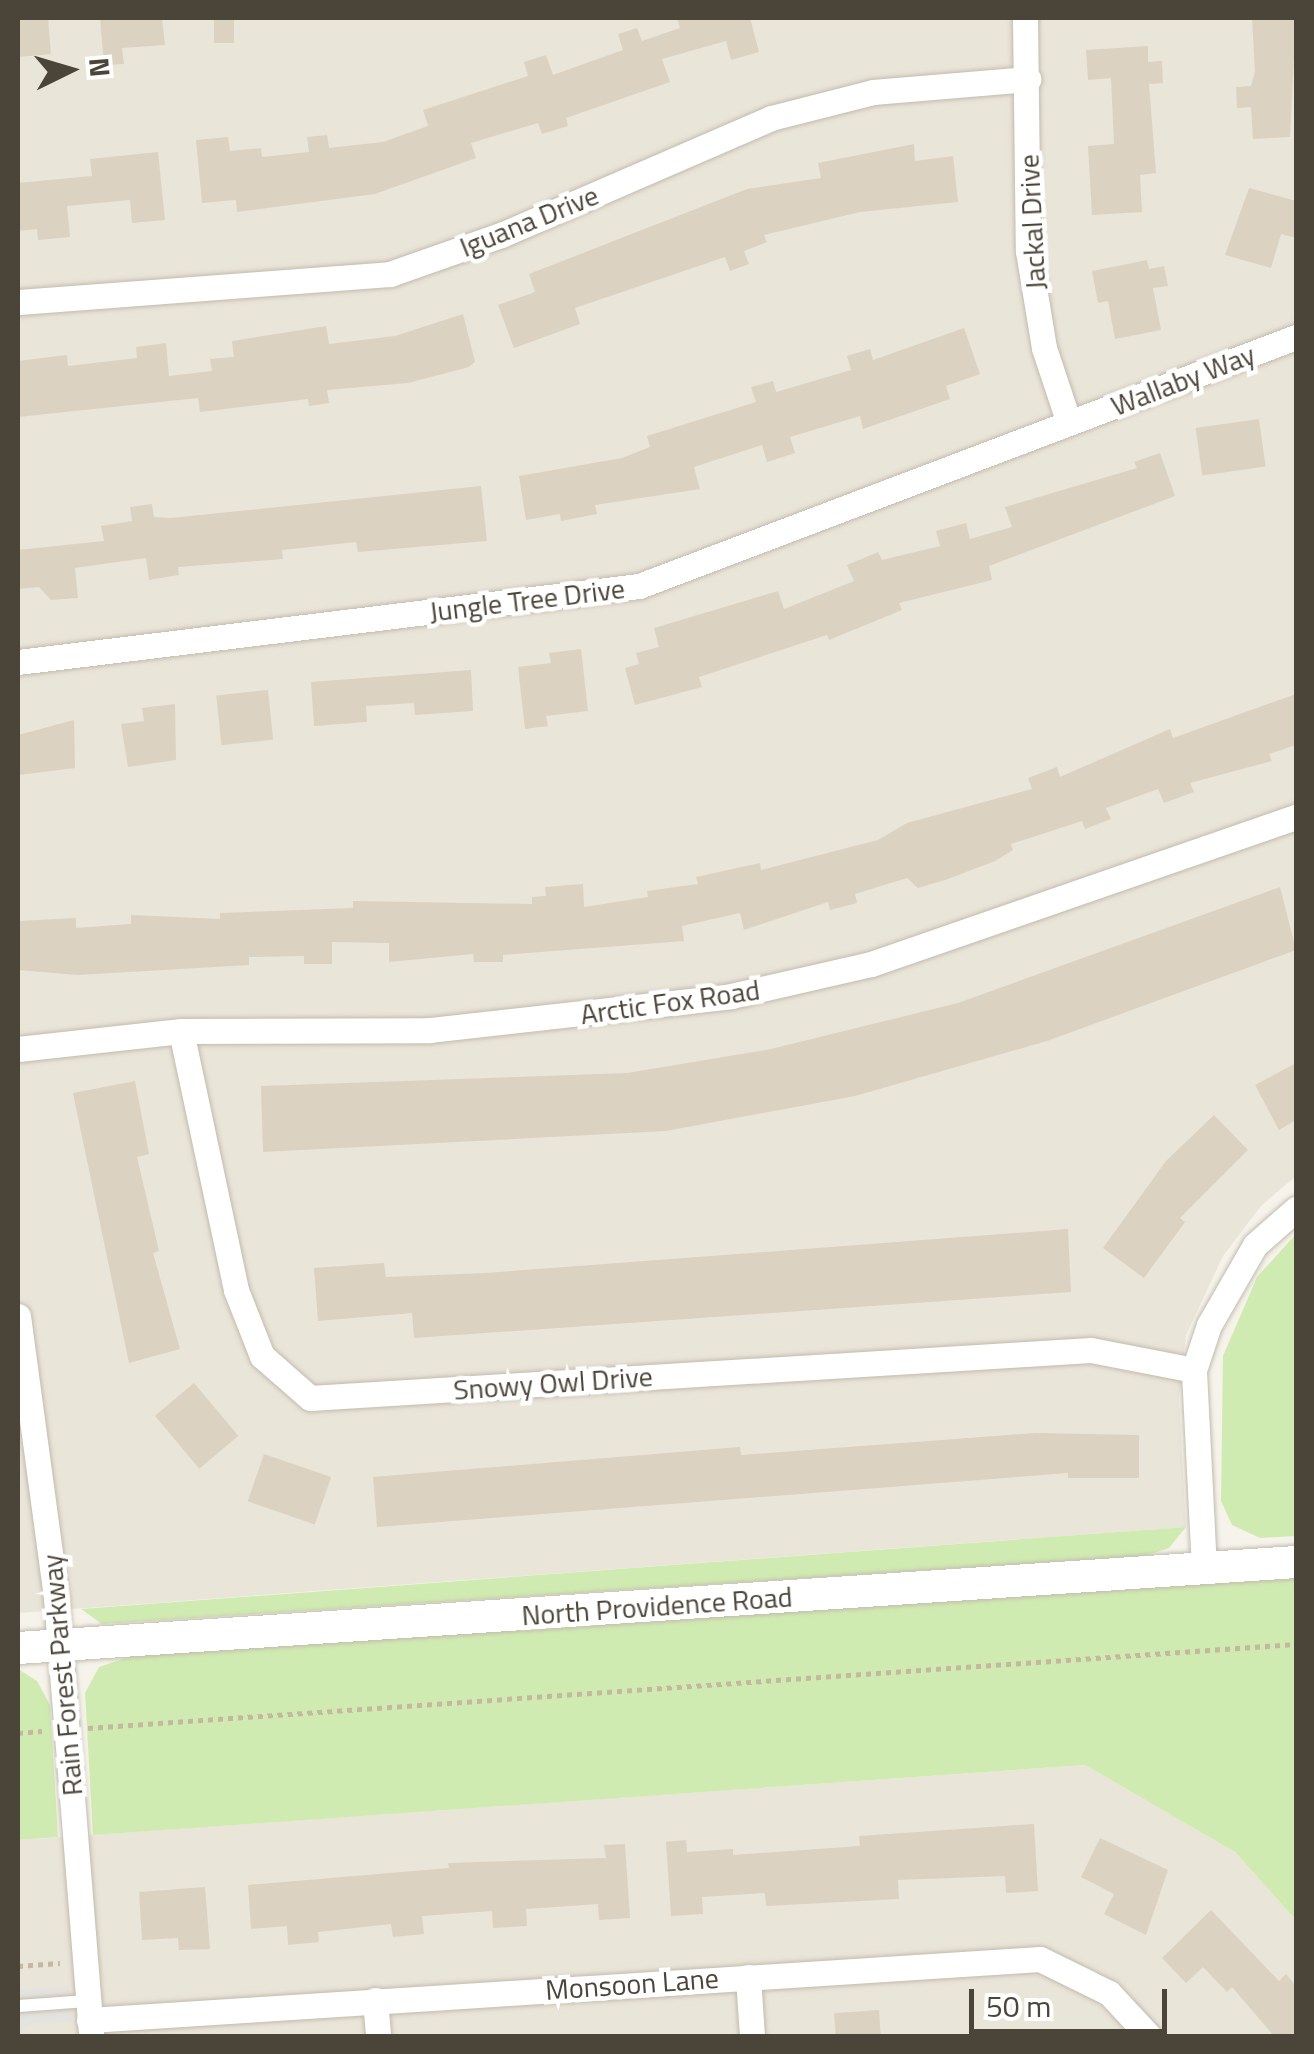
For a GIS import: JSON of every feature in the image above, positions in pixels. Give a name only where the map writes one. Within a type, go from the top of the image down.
[{"type":"street","name":"Jackal Drive","points":[[1025,18],[1028,251],[1044,348],[1069,423]]},
{"type":"street","name":"Iguana Drive","points":[[18,302],[390,274],[501,235],[771,118],[873,92],[1028,79]]},
{"type":"street","name":"Wallaby Way","points":[[1069,423],[1296,337]]},
{"type":"street","name":"Jungle Tree Drive","points":[[18,662],[638,586],[1069,423]]},
{"type":"street","name":"Arctic Fox Road","points":[[18,1049],[180,1031],[430,1030],[732,996],[871,964],[1296,818]]},
{"type":"street","name":"Snowy Owl Drive","points":[[180,1031],[236,1290],[262,1356],[310,1398],[1091,1350],[1194,1370]]},
{"type":"street","points":[[1204,1569],[1194,1370],[1209,1325],[1254,1244],[1296,1209]]},
{"type":"street","name":"Rain Forest Parkway","points":[[18,1316],[35,1409],[60,1646],[89,2019]]},
{"type":"street","name":"North Providence Road","points":[[18,1648],[1296,1562]]},
{"type":"street","name":"Monsoon Lane","points":[[89,2019],[1040,1960],[1108,1993],[1149,2036]]},
{"type":"street","points":[[748,1977],[752,2036]]},
{"type":"street","points":[[375,2000],[378,2036]]},
{"type":"lane","points":[[18,2006],[89,2019]]},
{"type":"path","points":[[92,1728],[1296,1644]]},
{"type":"path","points":[[18,1733],[42,1731]]},
{"type":"path","points":[[18,1966],[60,1963]]},
{"type":"shaded area","points":[[18,18],[1296,18],[1296,1176],[1261,1206],[1223,1256],[1186,1335],[1179,1398],[1186,1527],[18,1613]]},
{"type":"shaded area","points":[[1085,1765],[1235,1852],[1296,1920],[1296,2036],[18,2036],[18,1840]]},
{"type":"shaded area","points":[[18,1969],[21,1990],[69,1986],[72,2022],[25,2025],[25,2036],[18,2036]]},
{"type":"green space","points":[[1296,1234],[1296,1536],[1260,1538],[1232,1525],[1221,1501],[1223,1356],[1257,1277]]},
{"type":"green space","points":[[1186,1527],[1169,1548],[1145,1556],[102,1624],[81,1609]]},
{"type":"green space","points":[[1296,1578],[1296,1920],[1235,1852],[1085,1765],[93,1835],[85,1693],[99,1667],[131,1656]]},
{"type":"green space","points":[[18,1669],[37,1681],[50,1705],[58,1837],[18,1840]]},
{"type":"building","points":[[18,18],[48,18],[51,54],[18,57]]},
{"type":"building","points":[[100,18],[162,18],[165,45],[122,48],[124,64],[104,65]]},
{"type":"building","points":[[214,18],[234,18],[234,43],[214,43]]},
{"type":"building","points":[[677,18],[750,18],[759,52],[731,60],[726,41],[662,59],[670,82],[566,118],[568,126],[542,134],[538,123],[471,143],[476,158],[375,194],[237,212],[236,200],[202,203],[196,140],[228,137],[230,151],[261,148],[262,157],[309,152],[307,137],[327,135],[329,148],[383,142],[428,126],[423,110],[528,76],[524,62],[546,55],[553,75],[623,50],[618,34],[637,28],[642,41],[680,28]]},
{"type":"building","points":[[1252,18],[1296,18],[1290,137],[1253,139],[1251,107],[1237,108],[1236,87],[1251,86],[1255,72]]},
{"type":"building","points":[[1148,46],[1148,62],[1162,61],[1163,83],[1149,84],[1156,173],[1140,175],[1142,212],[1092,215],[1088,146],[1114,144],[1111,78],[1088,80],[1086,50]]},
{"type":"building","points":[[914,144],[915,161],[953,156],[958,202],[860,212],[764,235],[767,242],[744,251],[749,264],[730,271],[725,257],[575,308],[580,324],[514,348],[498,305],[535,292],[529,274],[747,189],[821,178],[818,163]]},
{"type":"building","points":[[158,152],[165,220],[132,223],[130,200],[67,206],[70,237],[38,240],[37,229],[18,231],[18,183],[92,176],[90,159]]},
{"type":"building","points":[[1249,188],[1296,201],[1296,238],[1281,234],[1271,268],[1225,255]]},
{"type":"building","points":[[1147,260],[1149,269],[1164,266],[1168,286],[1153,288],[1161,330],[1115,339],[1108,301],[1098,303],[1092,271]]},
{"type":"building","points":[[463,314],[475,362],[469,367],[408,383],[327,390],[329,403],[309,406],[308,399],[200,412],[198,398],[18,417],[18,361],[67,355],[68,366],[137,358],[136,347],[166,343],[169,376],[212,371],[210,359],[234,357],[232,341],[326,326],[329,344],[395,336]]},
{"type":"building","points":[[964,328],[980,374],[946,386],[950,399],[863,429],[860,416],[790,437],[795,453],[767,462],[762,445],[694,467],[700,489],[595,505],[597,514],[561,521],[560,514],[526,520],[519,476],[622,458],[650,447],[647,436],[756,402],[751,387],[773,381],[776,392],[851,370],[847,356],[870,349],[873,360]]},
{"type":"building","points":[[1259,419],[1266,467],[1202,475],[1196,428]]},
{"type":"building","points":[[1160,453],[1175,496],[989,566],[992,580],[899,603],[902,610],[829,640],[827,635],[699,677],[702,687],[635,705],[625,668],[639,664],[636,653],[659,647],[654,628],[778,591],[784,609],[854,581],[847,565],[878,552],[882,560],[940,546],[936,531],[966,523],[970,539],[1012,527],[1005,507],[1137,468],[1134,462]]},
{"type":"building","points":[[481,486],[487,541],[358,552],[356,542],[282,550],[283,559],[178,567],[179,575],[149,580],[146,558],[75,568],[78,598],[51,600],[39,587],[18,589],[18,550],[104,541],[101,526],[132,521],[130,507],[152,504],[154,517],[171,518]]},
{"type":"building","points":[[581,649],[588,711],[546,716],[548,726],[525,729],[518,667],[551,663],[549,653]]},
{"type":"building","points":[[471,670],[473,711],[415,715],[414,703],[366,706],[367,722],[314,726],[311,682]]},
{"type":"building","points":[[268,690],[273,740],[222,745],[216,695]]},
{"type":"building","points":[[1296,694],[1296,745],[1269,754],[1272,761],[1190,783],[1194,792],[1164,803],[1158,789],[1106,808],[1111,819],[1085,829],[1082,821],[1011,844],[1013,850],[995,861],[948,879],[918,888],[907,878],[855,894],[857,903],[830,910],[828,902],[744,930],[740,913],[682,926],[684,941],[503,955],[503,962],[474,962],[473,954],[389,962],[389,943],[332,942],[332,964],[304,964],[304,956],[249,957],[249,965],[78,975],[18,970],[18,921],[76,918],[76,928],[131,924],[131,915],[220,919],[220,913],[353,908],[353,901],[532,904],[532,897],[546,896],[545,887],[583,884],[584,907],[648,897],[647,891],[698,884],[696,877],[760,863],[761,870],[878,840],[907,823],[1032,789],[1028,778],[1057,767],[1060,777],[1170,729],[1173,738]]},
{"type":"building","points":[[175,704],[176,760],[128,767],[121,724],[144,721],[142,708]]},
{"type":"building","points":[[74,720],[75,768],[19,775],[18,735]]},
{"type":"building","points":[[1280,887],[1296,950],[1047,1041],[855,1096],[666,1131],[263,1152],[261,1086],[627,1073],[771,1049],[958,1003]]},
{"type":"building","points":[[1296,1063],[1296,1120],[1279,1130],[1255,1085]]},
{"type":"building","points":[[135,1081],[149,1154],[137,1157],[159,1251],[153,1253],[180,1349],[129,1363],[73,1093]]},
{"type":"building","points":[[1214,1115],[1248,1150],[1180,1218],[1185,1222],[1144,1278],[1103,1248],[1166,1161]]},
{"type":"building","points":[[1068,1229],[1071,1292],[414,1338],[412,1313],[318,1321],[314,1268],[384,1263],[386,1277],[486,1273]]},
{"type":"building","points":[[194,1383],[238,1436],[199,1469],[155,1416]]},
{"type":"building","points":[[1036,1433],[1139,1435],[1139,1478],[1068,1478],[1068,1473],[377,1527],[373,1477],[740,1447],[741,1455]]},
{"type":"building","points":[[264,1454],[331,1477],[315,1524],[248,1501]]},
{"type":"building","points":[[1034,1824],[1038,1891],[1006,1893],[1005,1876],[898,1880],[899,1899],[766,1906],[765,1893],[702,1897],[703,1914],[671,1916],[666,1842],[686,1840],[687,1852],[733,1849],[733,1855],[860,1846],[859,1836]]},
{"type":"building","points":[[1100,1838],[1168,1870],[1146,1935],[1104,1914],[1114,1894],[1081,1877]]},
{"type":"building","points":[[625,1844],[630,1918],[599,1920],[598,1904],[526,1909],[527,1926],[493,1928],[492,1911],[422,1916],[424,1934],[393,1937],[391,1924],[318,1932],[319,1942],[288,1945],[287,1926],[251,1929],[248,1885],[449,1868],[448,1863],[606,1858],[604,1845]]},
{"type":"building","points":[[205,1887],[210,1949],[179,1950],[178,1938],[142,1940],[139,1892]]},
{"type":"building","points":[[1211,1910],[1279,1981],[1286,1974],[1296,1986],[1296,2036],[1274,2036],[1232,1987],[1227,1992],[1203,1967],[1186,1983],[1162,1958]]},
{"type":"building","points":[[879,2010],[881,2036],[836,2036],[834,2013]]}]
